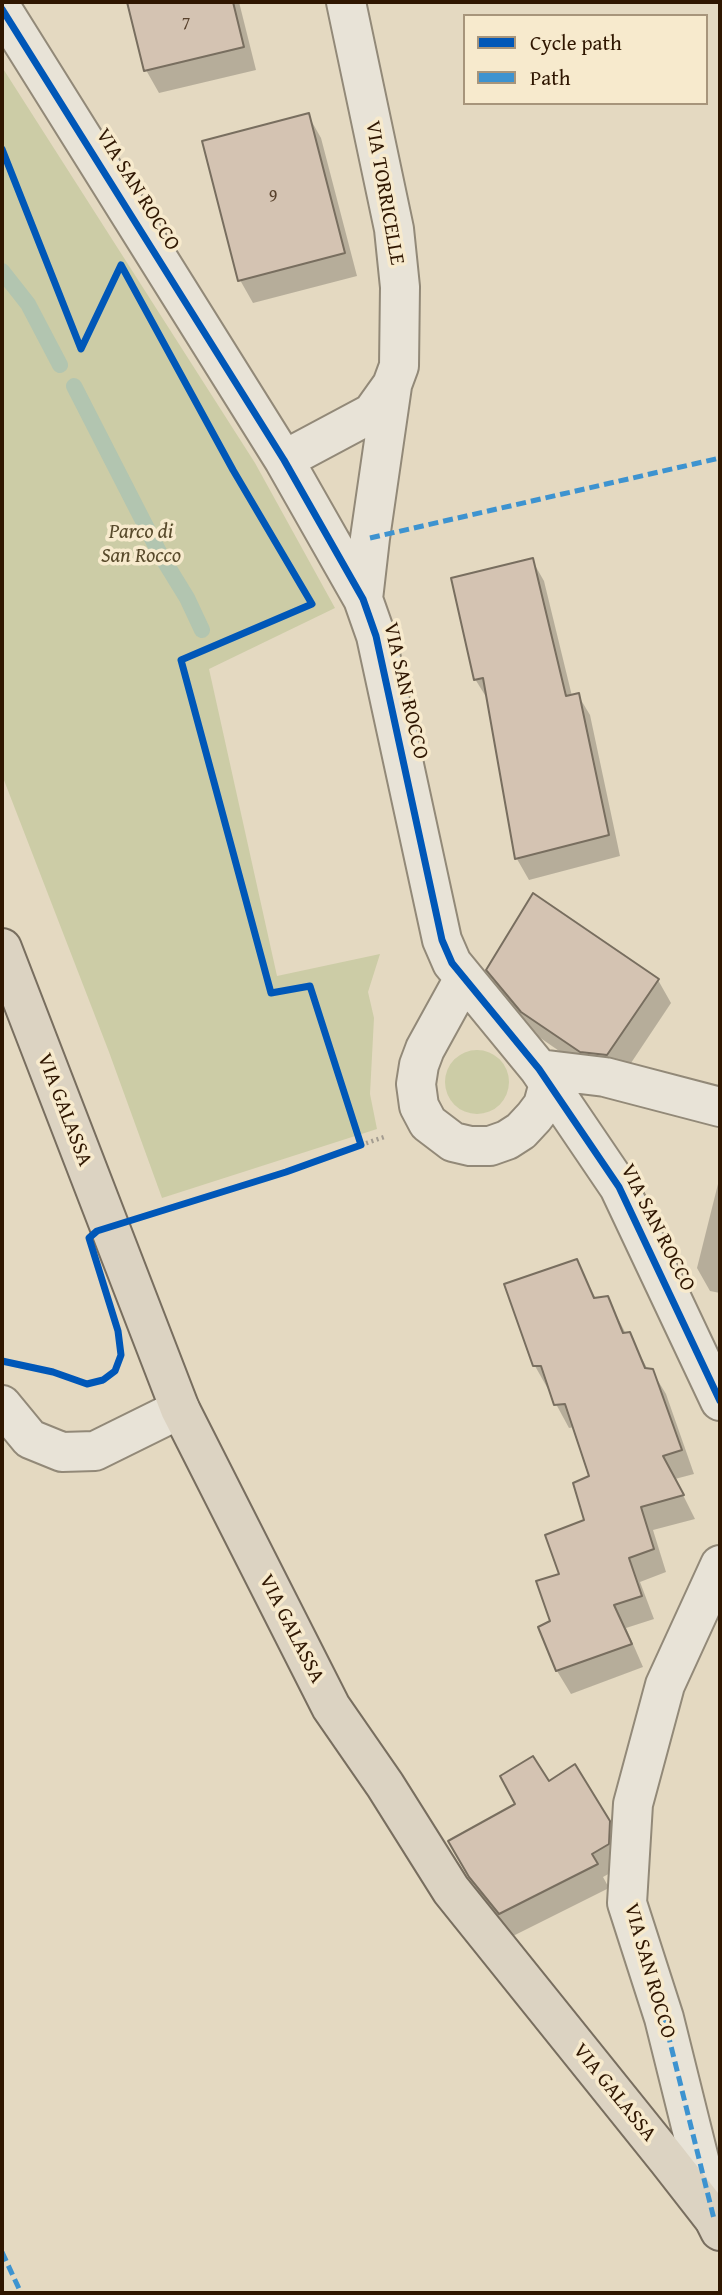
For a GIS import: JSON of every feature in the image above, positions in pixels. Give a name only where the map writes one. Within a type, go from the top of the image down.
[{"type":"main road","name":"VIA GALASSA","points":[[2,948],[180,1409],[331,1707],[451,1890],[717,2225]]},
{"type":"street","name":"VIA TORRICELLE","points":[[346,2],[395,241],[400,287],[398,366],[370,538],[363,599]]},
{"type":"street","name":"VIA SAN ROCCO","points":[[2,9],[284,460],[363,599],[376,636],[442,940],[452,963],[544,1076],[619,1187],[720,1401]]},
{"type":"street","name":"VIA TORRICELLE","points":[[284,460],[372,413],[393,385]]},
{"type":"street","points":[[463,979],[425,1049],[416,1084],[419,1106],[428,1122],[453,1142],[470,1146],[490,1146],[514,1135],[534,1117],[543,1104],[544,1076],[605,1077],[720,1107]]},
{"type":"street","points":[[2,1405],[30,1439],[62,1452],[95,1451],[180,1409]]},
{"type":"street","name":"VIA SAN ROCCO","points":[[717,2225],[664,2018],[627,1903],[634,1804],[664,1685],[720,1565]]},
{"type":"path","points":[[356,1131],[360,1144]]},
{"type":"path","points":[[348,1149],[384,1137]]},
{"type":"green space","name":"Parco di San Rocco","points":[[2,67],[255,463],[335,608],[209,669],[277,976],[380,954],[368,992],[374,1018],[370,1094],[377,1129],[162,1198],[2,775]]},
{"type":"green space","points":[[477,1050],[495,1056],[503,1064],[509,1082],[503,1100],[495,1108],[477,1114],[459,1108],[451,1100],[445,1082],[451,1064],[459,1056]]},
{"type":"building","points":[[127,2],[233,2],[244,47],[144,71]]},
{"type":"building","points":[[309,113],[345,253],[238,281],[202,141]]},
{"type":"building","points":[[533,558],[566,696],[579,693],[609,835],[515,859],[483,678],[474,680],[451,578]]},
{"type":"building","points":[[533,893],[659,979],[607,1055],[580,1052],[521,1012],[486,970]]},
{"type":"building","points":[[577,1259],[594,1298],[608,1296],[623,1333],[630,1332],[645,1368],[653,1369],[682,1450],[663,1456],[684,1495],[641,1507],[654,1549],[629,1558],[642,1596],[614,1605],[632,1644],[556,1671],[538,1627],[550,1621],[536,1581],[559,1574],[545,1535],[584,1520],[573,1483],[589,1476],[565,1404],[554,1405],[541,1366],[533,1366],[504,1284]]},
{"type":"building","points":[[533,1756],[549,1781],[575,1764],[610,1821],[609,1844],[592,1854],[598,1864],[499,1914],[469,1877],[448,1841],[515,1804],[500,1776]]},
{"type":"waterway","points":[[2,271],[28,304],[60,365]]},
{"type":"waterway","points":[[74,386],[202,630]]},
{"type":"marked path","points":[[370,538],[720,458]]},
{"type":"marked path","points":[[664,2018],[714,2219]]},
{"type":"marked path","points":[[2,2252],[21,2293]]},
{"type":"cycle path","points":[[2,9],[284,460],[363,599],[376,636],[442,940],[452,963],[539,1069],[619,1187],[720,1401]]},
{"type":"cycle path","points":[[2,149],[81,349],[121,265],[233,470],[312,604],[181,660],[271,993],[310,986],[361,1145],[286,1172],[97,1231],[89,1238],[118,1331],[121,1355],[115,1371],[103,1380],[87,1384],[53,1372],[2,1361]]}]
